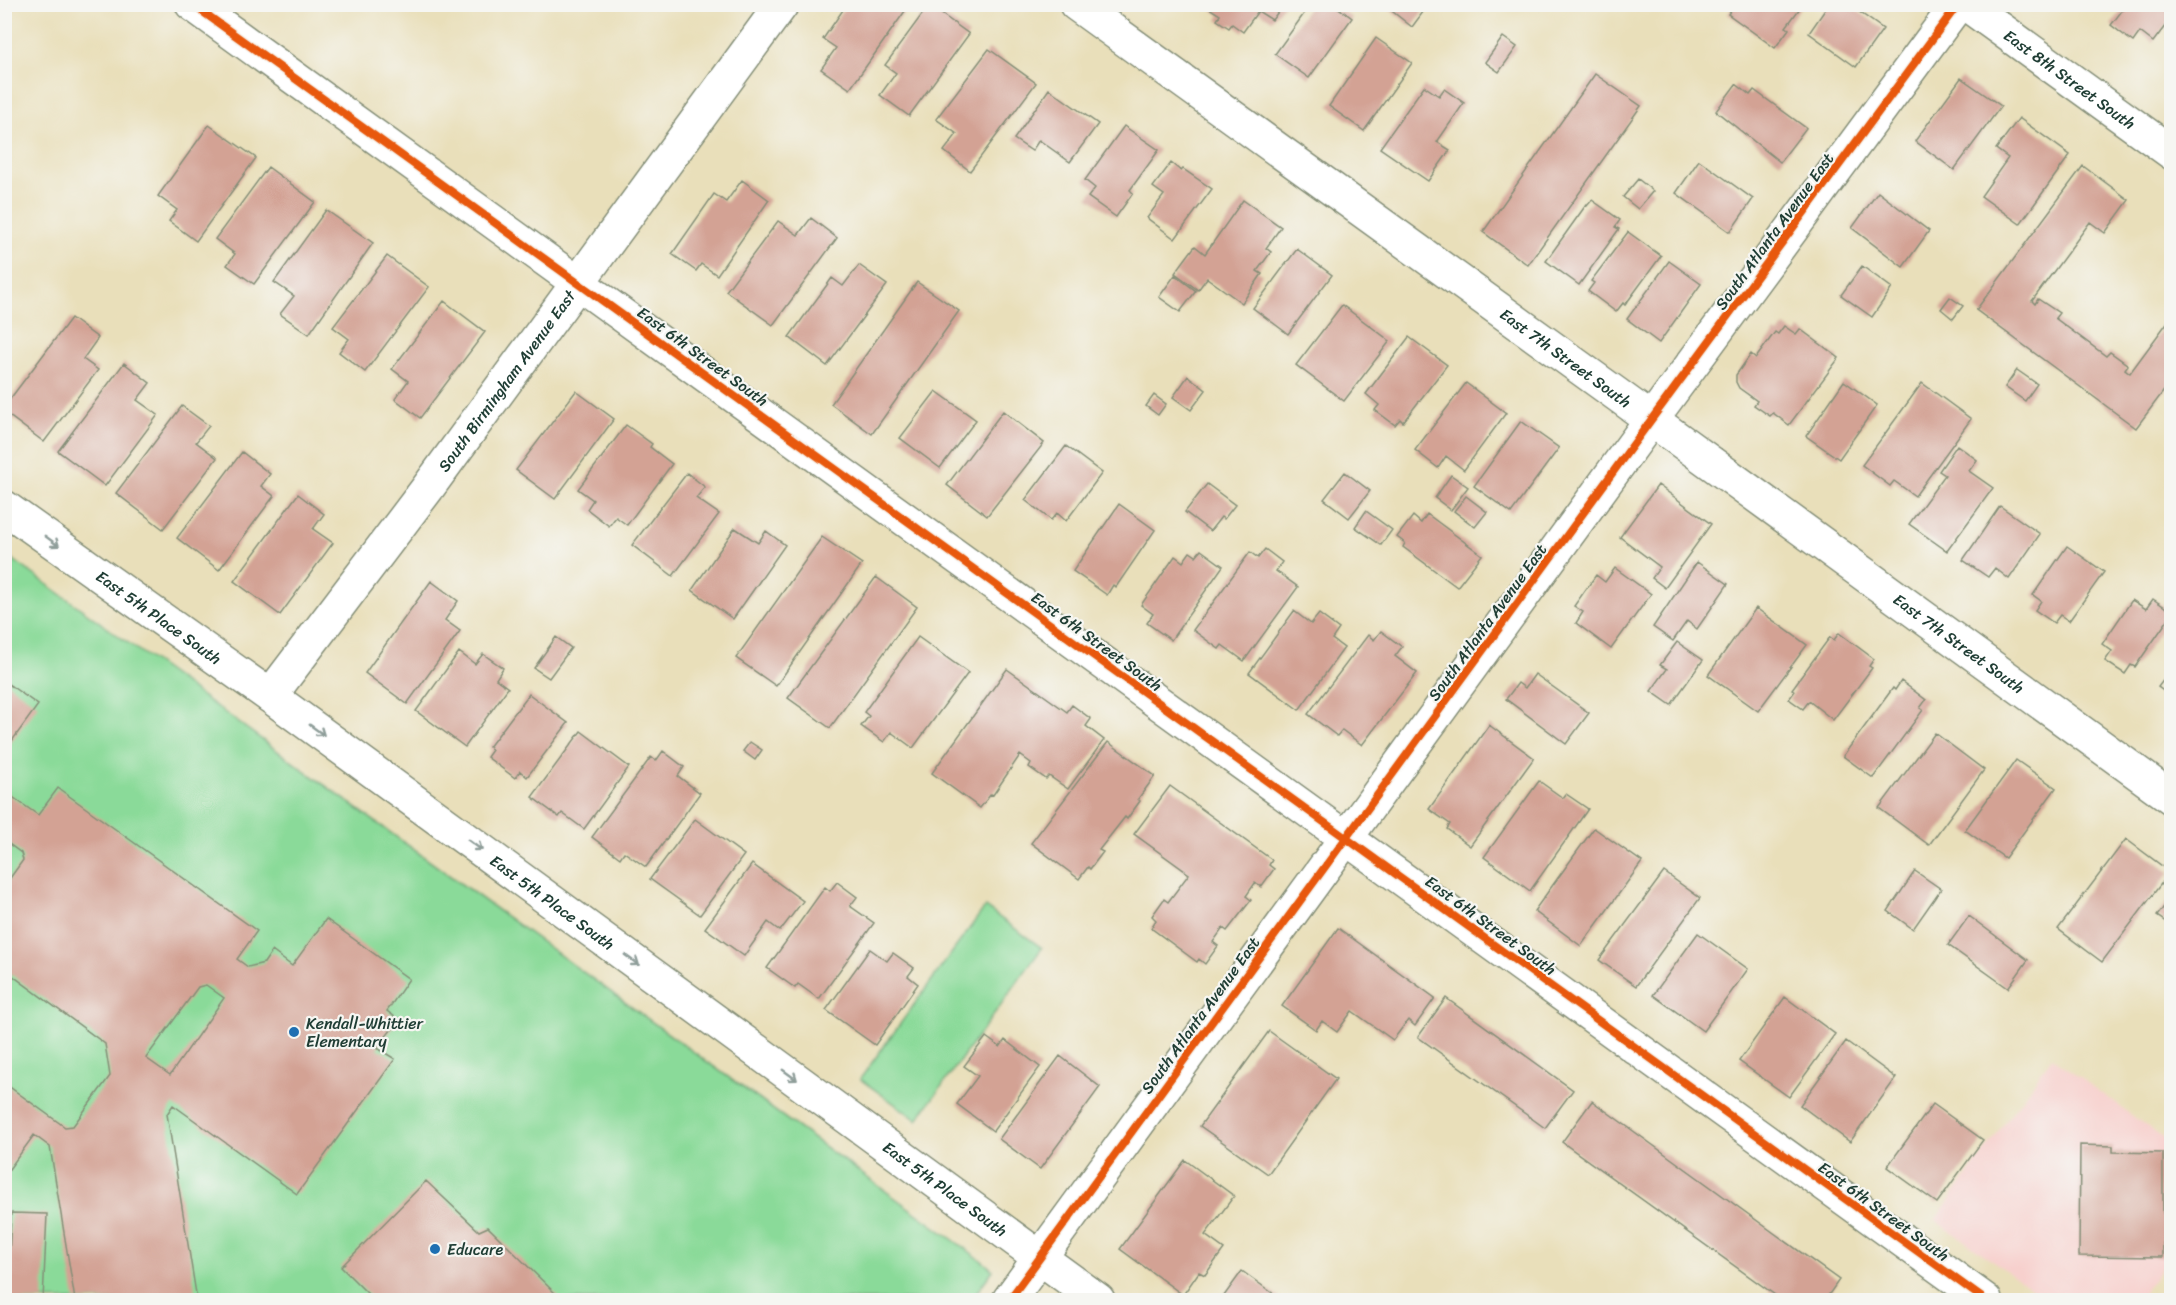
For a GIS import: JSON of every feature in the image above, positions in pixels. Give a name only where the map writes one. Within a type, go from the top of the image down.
[{"type":"street","name":"East 6th Street South","points":[[192,4],[1985,1300]]},
{"type":"street","name":"South Birmingham Avenue East","points":[[270,696],[427,489],[782,4]]},
{"type":"street","name":"East 7th Street South","points":[[1076,4],[2172,798]]},
{"type":"street","name":"South Atlanta Avenue East","points":[[1009,1300],[1651,420],[1958,4]]},
{"type":"street","name":"East 8th Street South","points":[[1966,4],[2172,153]]},
{"type":"street","name":"East 5th Place South","points":[[4,507],[270,696],[1098,1300]]},
{"type":"shaded area","points":[[2052,1057],[2171,1144],[2171,1255],[2139,1300],[2048,1300],[1935,1220]]},
{"type":"green space","points":[[4,553],[981,1260],[993,1270],[971,1300],[5,1300]]},
{"type":"green space","points":[[985,907],[1042,948],[917,1120],[860,1079]]},
{"type":"building","points":[[847,4],[910,4],[850,89],[821,69],[836,48],[823,39]]},
{"type":"building","points":[[1211,4],[1284,4],[1272,20],[1258,11],[1243,32],[1232,24],[1229,28],[1217,20],[1220,15],[1209,8]]},
{"type":"building","points":[[1311,4],[1333,4],[1352,18],[1309,78],[1275,54]]},
{"type":"building","points":[[1383,4],[1429,4],[1412,27]]},
{"type":"building","points":[[1735,4],[1803,4],[1786,27],[1789,29],[1775,48],[1728,14]]},
{"type":"building","points":[[1829,4],[1848,4],[1883,29],[1856,67],[1809,33]]},
{"type":"building","points":[[2127,4],[2172,4],[2172,17],[2153,42],[2140,32],[2133,42],[2111,25]]},
{"type":"building","points":[[929,5],[969,34],[909,116],[880,95],[896,73],[885,65]]},
{"type":"building","points":[[1503,37],[1517,47],[1499,72],[1485,62]]},
{"type":"building","points":[[1376,38],[1412,63],[1364,131],[1329,106]]},
{"type":"building","points":[[989,49],[1036,83],[970,171],[944,151],[957,134],[936,119]]},
{"type":"building","points":[[1595,74],[1641,106],[1528,265],[1483,232]]},
{"type":"building","points":[[1961,78],[2001,106],[1954,170],[1915,141]]},
{"type":"building","points":[[1736,84],[1750,95],[1754,90],[1806,128],[1780,162],[1716,111]]},
{"type":"building","points":[[1424,86],[1439,96],[1444,89],[1464,103],[1437,142],[1450,150],[1428,181],[1380,148]]},
{"type":"building","points":[[1049,89],[1098,124],[1070,162],[1039,140],[1032,151],[1014,139]]},
{"type":"building","points":[[2019,118],[2070,155],[2020,224],[1981,196],[2008,158],[1996,149]]},
{"type":"building","points":[[209,125],[256,158],[196,241],[169,221],[177,210],[158,196]]},
{"type":"building","points":[[1124,126],[1159,150],[1130,190],[1133,193],[1116,217],[1088,197],[1095,188],[1085,180]]},
{"type":"building","points":[[1699,160],[1753,199],[1730,232],[1676,193]]},
{"type":"building","points":[[1171,163],[1212,189],[1175,239],[1147,218],[1164,195],[1153,187]]},
{"type":"building","points":[[2083,166],[2129,200],[2105,233],[2090,222],[2032,301],[2035,304],[2038,299],[2059,313],[2055,318],[2106,356],[2110,352],[2128,365],[2125,369],[2130,373],[2172,316],[2172,380],[2136,428],[1976,310]]},
{"type":"building","points":[[268,167],[315,202],[254,284],[227,265],[235,254],[215,239]]},
{"type":"building","points":[[1638,179],[1653,191],[1638,209],[1623,197]]},
{"type":"building","points":[[742,180],[769,200],[717,275],[701,264],[696,271],[672,254],[714,194],[726,202]]},
{"type":"building","points":[[1878,192],[1929,231],[1903,267],[1852,228]]},
{"type":"building","points":[[1243,200],[1281,227],[1266,248],[1271,252],[1257,271],[1262,274],[1242,303],[1207,278],[1198,290],[1175,273],[1195,246],[1205,254]]},
{"type":"building","points":[[1592,200],[1620,220],[1615,227],[1619,229],[1579,285],[1546,261]]},
{"type":"building","points":[[326,210],[373,243],[309,334],[280,314],[294,296],[274,282]]},
{"type":"building","points":[[811,218],[837,238],[773,325],[726,291],[778,221],[798,235]]},
{"type":"building","points":[[1628,232],[1661,256],[1625,305],[1623,303],[1616,312],[1588,291],[1594,283],[1591,281]]},
{"type":"building","points":[[1297,249],[1332,275],[1288,334],[1253,308]]},
{"type":"building","points":[[387,256],[429,287],[365,372],[339,352],[349,339],[333,327]]},
{"type":"building","points":[[1669,261],[1701,284],[1659,343],[1627,319]]},
{"type":"building","points":[[859,265],[887,285],[827,366],[789,337],[832,278],[843,286]]},
{"type":"building","points":[[1862,266],[1892,288],[1872,317],[1841,295]]},
{"type":"building","points":[[1175,275],[1196,291],[1180,312],[1159,297]]},
{"type":"building","points":[[917,282],[959,311],[872,434],[831,404]]},
{"type":"building","points":[[1950,297],[1963,306],[1953,319],[1941,309]]},
{"type":"building","points":[[444,301],[485,332],[420,418],[395,399],[408,381],[392,369]]},
{"type":"building","points":[[1342,305],[1390,341],[1344,401],[1296,365]]},
{"type":"building","points":[[71,318],[98,338],[83,359],[98,370],[44,442],[4,412],[4,407]]},
{"type":"building","points":[[1784,326],[1796,334],[1800,329],[1839,358],[1789,425],[1773,413],[1770,416],[1754,405],[1757,401],[1739,388],[1736,382],[1736,375],[1751,354],[1756,358],[1775,332],[1778,334]]},
{"type":"building","points":[[1409,337],[1447,365],[1403,422],[1400,419],[1395,425],[1375,410],[1379,405],[1366,394]]},
{"type":"building","points":[[124,363],[150,383],[137,400],[158,415],[105,486],[58,451]]},
{"type":"building","points":[[2017,370],[2037,384],[2025,401],[2005,387]]},
{"type":"building","points":[[1188,376],[1206,390],[1191,410],[1173,397]]},
{"type":"building","points":[[1844,381],[1877,405],[1839,459],[1806,436]]},
{"type":"building","points":[[1466,383],[1506,413],[1464,470],[1446,456],[1438,468],[1415,450]]},
{"type":"building","points":[[1922,383],[1971,419],[1915,496],[1894,481],[1890,486],[1862,465]]},
{"type":"building","points":[[576,391],[614,419],[555,499],[516,470]]},
{"type":"building","points":[[936,391],[976,420],[940,468],[900,438]]},
{"type":"building","points":[[1154,395],[1166,404],[1158,415],[1146,406]]},
{"type":"building","points":[[182,406],[209,426],[196,442],[217,458],[163,529],[116,493]]},
{"type":"building","points":[[1003,411],[1044,443],[987,516],[947,485]]},
{"type":"building","points":[[1521,421],[1559,448],[1511,513],[1474,486]]},
{"type":"building","points":[[626,425],[652,444],[650,447],[672,464],[627,525],[616,517],[609,526],[587,509],[593,500],[578,489]]},
{"type":"building","points":[[1957,445],[1977,460],[1969,471],[1993,488],[1947,551],[1909,524],[1945,475],[1939,471]]},
{"type":"building","points":[[1066,446],[1102,473],[1066,521],[1057,513],[1051,520],[1025,500]]},
{"type":"building","points":[[242,452],[270,474],[261,486],[274,496],[219,570],[177,538]]},
{"type":"building","points":[[1345,472],[1370,491],[1349,518],[1324,499]]},
{"type":"building","points":[[687,473],[705,487],[696,498],[719,514],[673,576],[632,545]]},
{"type":"building","points":[[1451,475],[1468,487],[1451,510],[1435,498]]},
{"type":"building","points":[[1207,484],[1235,505],[1210,531],[1185,512]]},
{"type":"building","points":[[1658,485],[1711,524],[1665,588],[1652,578],[1660,567],[1620,537]]},
{"type":"building","points":[[298,494],[324,514],[313,529],[333,543],[280,615],[234,581]]},
{"type":"building","points":[[1466,496],[1487,512],[1475,527],[1454,511]]},
{"type":"building","points":[[1119,504],[1155,530],[1116,587],[1113,585],[1107,595],[1073,571]]},
{"type":"building","points":[[2000,506],[2040,534],[2009,579],[1995,568],[1988,577],[1963,560]]},
{"type":"building","points":[[1366,511],[1392,530],[1381,545],[1355,527]]},
{"type":"building","points":[[1427,514],[1482,555],[1457,587],[1403,547],[1405,543],[1397,537],[1413,516],[1421,523]]},
{"type":"building","points":[[735,528],[758,543],[766,531],[785,545],[733,619],[692,590]]},
{"type":"building","points":[[822,537],[862,564],[776,686],[736,658]]},
{"type":"building","points":[[2067,546],[2104,572],[2069,621],[2060,615],[2054,623],[2035,610],[2041,601],[2033,595]]},
{"type":"building","points":[[1265,549],[1282,562],[1276,571],[1298,587],[1244,661],[1222,645],[1219,649],[1193,630],[1250,552],[1258,558]]},
{"type":"building","points":[[1201,550],[1223,566],[1171,640],[1147,623],[1153,614],[1141,605],[1175,556],[1183,562],[1190,552],[1196,556]]},
{"type":"building","points":[[1697,562],[1728,584],[1697,629],[1687,621],[1673,641],[1653,627]]},
{"type":"building","points":[[1615,568],[1651,594],[1611,649],[1576,623],[1583,612],[1574,606],[1596,575],[1605,582]]},
{"type":"building","points":[[876,577],[917,607],[830,728],[788,698]]},
{"type":"building","points":[[431,581],[458,601],[445,620],[460,631],[407,704],[365,673]]},
{"type":"building","points":[[2153,599],[2172,614],[2135,667],[2131,665],[2125,674],[2105,661],[2112,651],[2102,644],[2132,600],[2146,609]]},
{"type":"building","points":[[1756,608],[1807,645],[1758,711],[1708,675]]},
{"type":"building","points":[[1294,611],[1311,624],[1319,614],[1339,629],[1332,639],[1344,648],[1299,710],[1249,673]]},
{"type":"building","points":[[1381,631],[1402,647],[1395,656],[1417,673],[1362,745],[1342,730],[1337,736],[1308,714],[1368,635],[1374,640]]},
{"type":"building","points":[[1839,633],[1874,659],[1869,666],[1872,668],[1833,720],[1809,701],[1803,709],[1789,699],[1795,691],[1792,689],[1830,637],[1834,640]]},
{"type":"building","points":[[556,637],[571,648],[549,678],[534,668]]},
{"type":"building","points":[[918,637],[968,673],[913,748],[891,732],[884,742],[861,726],[869,716],[864,712]]},
{"type":"building","points":[[1677,642],[1703,660],[1671,705],[1651,691],[1667,669],[1660,665]]},
{"type":"building","points":[[459,652],[475,664],[483,654],[503,668],[496,679],[508,688],[465,747],[416,711]]},
{"type":"building","points":[[1007,669],[1067,712],[1072,705],[1091,719],[1086,726],[1104,740],[1068,789],[1049,776],[1046,779],[1029,767],[1031,763],[1020,755],[993,795],[991,794],[980,808],[932,773]]},
{"type":"building","points":[[2172,669],[2172,697],[2158,687]]},
{"type":"building","points":[[1535,674],[1589,713],[1566,744],[1506,699],[1518,683],[1525,688]]},
{"type":"building","points":[[4,681],[38,705],[4,752]]},
{"type":"building","points":[[1901,681],[1926,700],[1920,708],[1923,710],[1873,778],[1843,756],[1893,688],[1895,690]]},
{"type":"building","points":[[529,694],[568,723],[527,777],[520,771],[515,778],[487,757],[492,750],[489,747]]},
{"type":"building","points":[[1489,725],[1534,758],[1470,846],[1447,829],[1450,824],[1429,809]]},
{"type":"building","points":[[581,731],[629,767],[584,829],[562,813],[559,817],[532,797]]},
{"type":"building","points":[[1935,733],[1984,770],[1929,845],[1879,808]]},
{"type":"building","points":[[750,742],[762,750],[755,760],[743,751]]},
{"type":"building","points":[[1108,742],[1155,776],[1127,819],[1125,817],[1099,850],[1103,852],[1079,879],[1031,843]]},
{"type":"building","points":[[663,751],[684,767],[678,776],[700,793],[646,867],[624,852],[620,858],[592,837],[651,757],[656,761]]},
{"type":"building","points":[[2016,760],[2056,788],[2005,858],[1965,830]]},
{"type":"building","points":[[1539,781],[1563,798],[1566,794],[1588,809],[1530,891],[1484,857]]},
{"type":"building","points":[[1170,786],[1272,860],[1269,865],[1274,869],[1261,887],[1255,883],[1246,896],[1251,900],[1227,931],[1223,928],[1213,942],[1218,946],[1205,964],[1199,959],[1197,962],[1151,928],[1156,920],[1152,916],[1164,899],[1168,902],[1189,874],[1134,834]]},
{"type":"building","name":"Kendall-Whittier Elementary","points":[[58,788],[257,931],[237,959],[248,967],[264,963],[272,951],[292,966],[326,919],[409,979],[387,1011],[399,1020],[377,1048],[395,1059],[297,1194],[173,1105],[167,1114],[197,1300],[75,1300],[50,1147],[34,1135],[4,1176],[4,1083],[65,1127],[73,1126],[110,1076],[105,1044],[5,970],[5,885],[23,860],[21,853],[6,842],[4,843],[4,791],[38,815]],"holes":[[[206,985],[224,998],[170,1075],[146,1058],[198,987]]]},
{"type":"building","points":[[695,819],[744,855],[700,915],[650,879]]},
{"type":"building","points":[[1594,828],[1642,862],[1581,946],[1534,911]]},
{"type":"building","points":[[2126,839],[2170,872],[2102,962],[2058,929]]},
{"type":"building","points":[[752,864],[803,901],[780,931],[768,922],[744,956],[705,928]]},
{"type":"building","points":[[1915,871],[1941,889],[1913,929],[1888,911]]},
{"type":"building","points":[[1664,872],[1700,898],[1636,986],[1599,960]]},
{"type":"building","points":[[837,882],[857,897],[850,906],[874,923],[819,999],[798,984],[795,988],[767,968],[825,887],[830,891]]},
{"type":"building","points":[[2172,896],[2172,926],[2157,916]]},
{"type":"building","points":[[1969,916],[2028,960],[2008,988],[1948,945]]},
{"type":"building","points":[[1338,928],[1435,998],[1415,1026],[1408,1020],[1393,1040],[1352,1011],[1337,1032],[1322,1021],[1316,1030],[1282,1006]]},
{"type":"building","points":[[1698,933],[1748,969],[1703,1031],[1653,995]]},
{"type":"building","points":[[870,949],[887,961],[893,953],[914,968],[908,976],[918,984],[875,1045],[826,1010]]},
{"type":"building","points":[[1785,997],[1835,1034],[1789,1097],[1739,1061]]},
{"type":"building","points":[[1446,998],[1573,1090],[1545,1128],[1418,1037]]},
{"type":"building","points":[[1269,1031],[1336,1079],[1268,1174],[1200,1126]]},
{"type":"building","points":[[986,1037],[1000,1047],[1005,1040],[1040,1067],[993,1131],[957,1104],[978,1076],[964,1066]]},
{"type":"building","points":[[1846,1041],[1896,1078],[1850,1142],[1800,1105]]},
{"type":"building","points":[[1060,1056],[1100,1087],[1040,1169],[999,1139]]},
{"type":"building","points":[[1592,1101],[1839,1280],[1825,1300],[1782,1300],[1562,1142]]},
{"type":"building","points":[[1933,1104],[1983,1140],[1937,1203],[1887,1167]]},
{"type":"building","points":[[2080,1145],[2113,1146],[2113,1152],[2163,1153],[2163,1213],[2172,1216],[2172,1240],[2163,1243],[2163,1257],[2079,1256]]},
{"type":"building","points":[[1185,1160],[1234,1196],[1205,1235],[1224,1249],[1205,1275],[1199,1272],[1183,1295],[1120,1249]]},
{"type":"building","name":"Educare","points":[[426,1181],[479,1231],[488,1227],[558,1296],[555,1300],[374,1300],[341,1267]]},
{"type":"building","points":[[11,1213],[47,1214],[43,1300],[7,1300]]},
{"type":"building","points":[[1242,1271],[1282,1300],[1221,1300]]},
{"type":"cycle path","points":[[192,4],[1985,1300]]},
{"type":"cycle path","points":[[1009,1300],[1651,420],[1958,4]]},
{"type":"place","name":"Kendall-Whittier Elementary","points":[[294,1032]]},
{"type":"place","name":"Educare","points":[[435,1249]]}]
